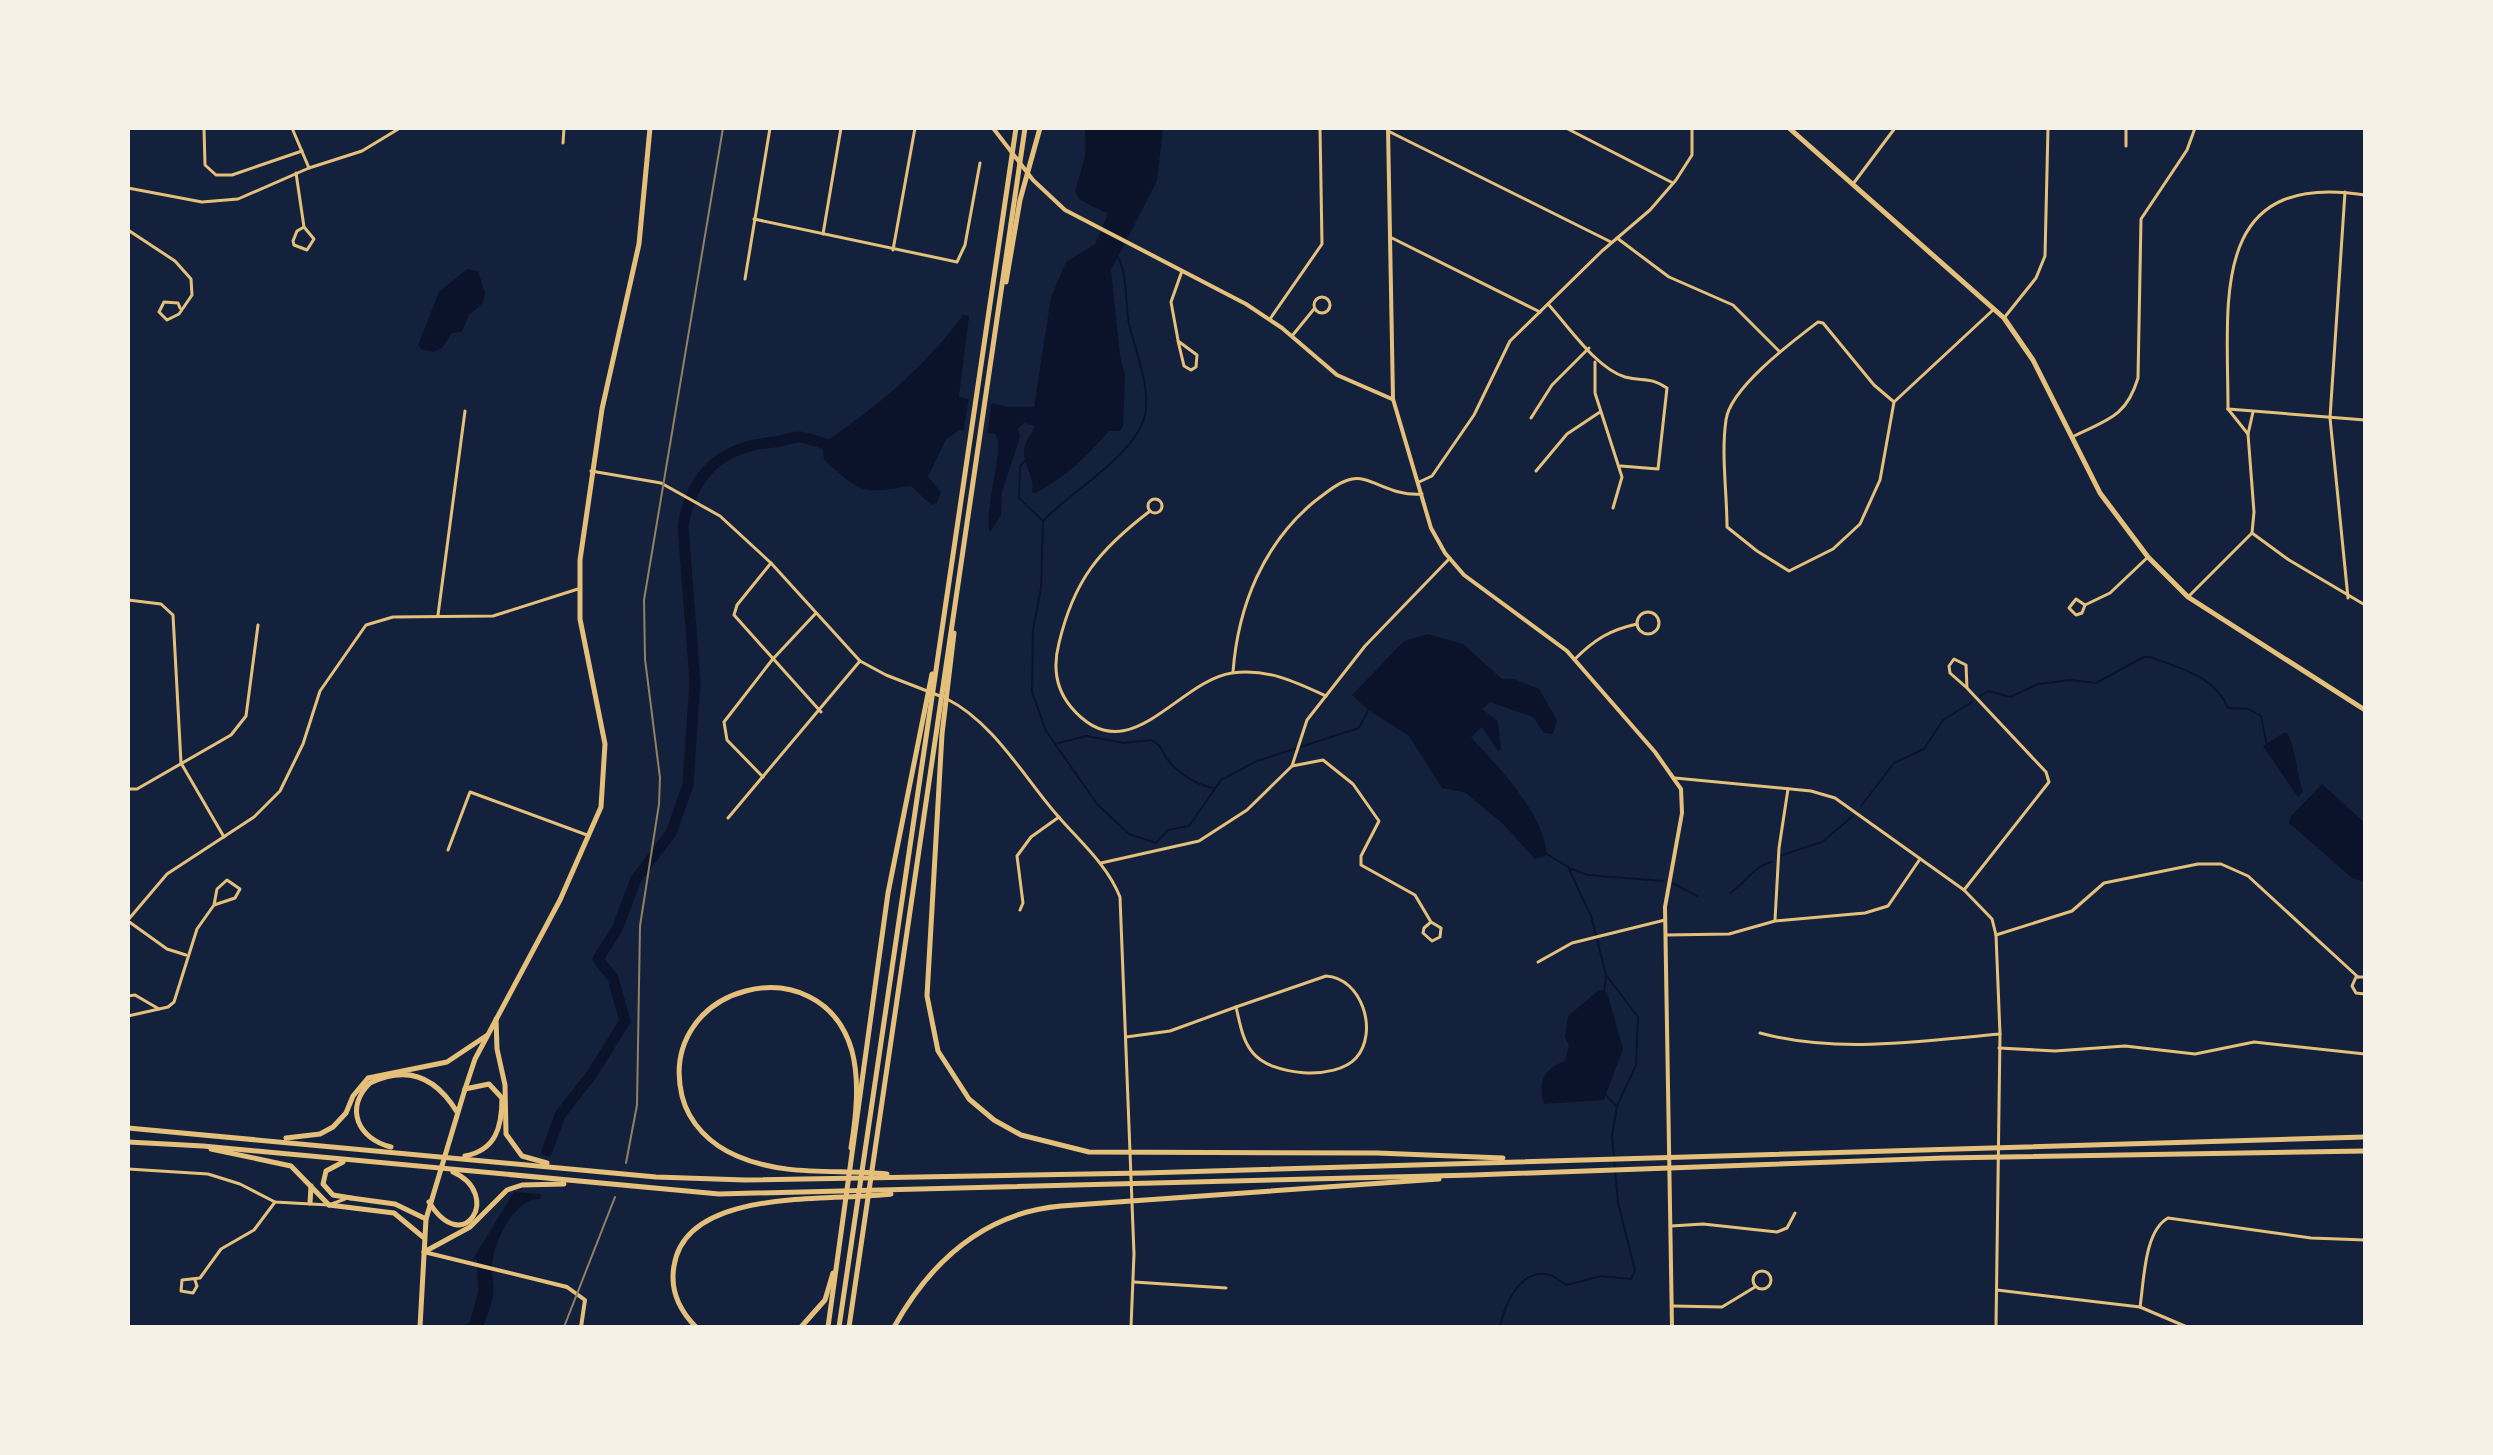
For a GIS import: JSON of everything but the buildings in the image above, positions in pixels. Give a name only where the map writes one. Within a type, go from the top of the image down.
[{"type":"main road","points":[[420,1327],[424,1238],[429,1202],[465,1089],[486,1036],[591,836],[601,807],[605,744],[580,619],[578,589],[591,471],[639,244],[650,128]]},
{"type":"main road","points":[[849,1327],[942,712],[1025,128]]},
{"type":"main road","points":[[999,306],[1023,187],[1040,128]]},
{"type":"main road","points":[[1789,128],[2004,318],[2033,360],[2100,493],[2148,557],[2188,597],[2365,710]]},
{"type":"main road","points":[[839,1327],[1014,131]]},
{"type":"main road","points":[[828,1327],[850,1185],[886,902],[928,706]]},
{"type":"main road","points":[[942,712],[927,996],[938,1051],[962,1091],[1002,1125],[1052,1145],[1117,1153],[1424,1154],[1528,1161]]},
{"type":"main road","points":[[833,1176],[770,1167],[737,1156],[710,1140],[692,1119],[682,1094],[681,1061],[692,1029],[718,1002],[754,988],[779,988],[811,999],[837,1022],[850,1046],[855,1077],[850,1185]]},
{"type":"main road","points":[[496,1019],[509,1142],[522,1156],[567,1168]]},
{"type":"main road","points":[[269,1140],[320,1134],[340,1121],[368,1078],[447,1062],[486,1036]]},
{"type":"main road","points":[[407,1152],[380,1144],[362,1130],[357,1101],[370,1083],[401,1076],[428,1079],[442,1089],[457,1112]]},
{"type":"main road","points":[[453,1157],[485,1149],[499,1130],[502,1098],[495,1087],[483,1083],[465,1089]]},
{"type":"main road","points":[[128,1128],[700,1180],[1144,1173],[2365,1137]]},
{"type":"main road","points":[[128,1142],[203,1146],[697,1193],[830,1196],[1145,1181],[1473,1175],[1944,1158],[2365,1151]]},
{"type":"main road","points":[[203,1146],[286,1163],[297,1168],[329,1205],[394,1213],[424,1238]]},
{"type":"main road","points":[[355,1161],[331,1165],[323,1177],[323,1184],[330,1193],[395,1204],[426,1219]]},
{"type":"main road","points":[[429,1202],[439,1218],[451,1226],[463,1225],[474,1215],[477,1196],[473,1185],[448,1170]]},
{"type":"main road","points":[[894,1327],[932,1272],[978,1230],[1029,1210],[1473,1175]]},
{"type":"main road","points":[[424,1252],[470,1227],[513,1187],[586,1183]]},
{"type":"main road","points":[[310,1203],[311,1185]]},
{"type":"main road","points":[[696,1327],[679,1306],[673,1282],[679,1249],[695,1226],[727,1210],[830,1196]]},
{"type":"main road","points":[[801,1327],[828,1293],[842,1233]]},
{"type":"street","points":[[204,128],[205,165],[216,175],[232,175],[302,151]]},
{"type":"street","points":[[292,128],[309,168]]},
{"type":"street","points":[[128,188],[202,202],[238,199],[296,173],[362,151],[400,128]]},
{"type":"street","points":[[563,143],[564,128]]},
{"type":"street","points":[[745,279],[770,128]]},
{"type":"street","points":[[823,234],[841,128]]},
{"type":"street","points":[[893,250],[915,128]]},
{"type":"street","points":[[993,128],[1049,198],[1084,222],[1270,319],[1337,375],[1393,399]]},
{"type":"street","points":[[1270,319],[1322,244],[1320,128]]},
{"type":"street","points":[[1566,128],[1674,183]]},
{"type":"street","points":[[1419,482],[1432,476],[1474,415],[1505,347],[1612,242],[1650,210],[1674,183],[1692,155],[1692,128]]},
{"type":"street","points":[[1853,184],[1895,128]]},
{"type":"street","points":[[2004,318],[2036,278],[2045,256],[2048,128]]},
{"type":"street","points":[[2126,128],[2126,146]]},
{"type":"street","points":[[2071,438],[2113,418],[2132,399],[2138,378],[2141,219],[2187,150],[2195,128]]},
{"type":"street","points":[[1612,242],[1388,130],[1393,399],[1431,528],[1450,558],[1471,580],[1550,636],[1575,659],[1675,778],[1683,807],[1666,891],[1665,920],[1672,1327]]},
{"type":"street","points":[[754,219],[957,262],[965,245],[980,163]]},
{"type":"street","points":[[296,173],[304,227],[314,239],[307,250],[294,245],[293,241],[297,231],[304,227]]},
{"type":"street","points":[[2248,434],[2228,409],[2229,287],[2246,228],[2291,197],[2316,190],[2365,195]]},
{"type":"street","points":[[2345,192],[2330,418],[2348,598]]},
{"type":"street","points":[[128,230],[175,261],[191,279],[192,295],[180,308],[179,314],[167,320],[159,312],[164,302],[178,303],[180,308]]},
{"type":"street","points":[[1390,237],[1540,312]]},
{"type":"street","points":[[1617,238],[1669,277],[1733,305],[1780,352]]},
{"type":"street","points":[[1178,341],[1197,355],[1199,362],[1191,370],[1184,366],[1178,341],[1171,302],[1182,271]]},
{"type":"street","points":[[1292,336],[1320,297],[1329,302],[1329,309],[1324,313],[1314,309]]},
{"type":"street","points":[[1548,304],[1589,348],[1595,360],[1595,393],[1621,466],[1622,477],[1613,508]]},
{"type":"street","points":[[1894,402],[1874,385],[1823,323],[1818,322],[1780,352],[1734,400],[1725,418],[1727,527],[1789,571],[1833,549],[1860,524],[1880,480],[1894,402],[1993,310]]},
{"type":"street","points":[[1531,418],[1552,385],[1589,348]]},
{"type":"street","points":[[1595,360],[1624,377],[1652,378],[1667,388],[1658,469],[1621,466]]},
{"type":"street","points":[[2228,409],[2365,420]]},
{"type":"street","points":[[438,615],[465,411]]},
{"type":"street","points":[[1536,471],[1567,434],[1600,412]]},
{"type":"street","points":[[2188,597],[2252,533],[2254,512],[2248,434],[2253,412]]},
{"type":"street","points":[[591,471],[645,479],[678,491],[732,525],[860,661],[886,675],[952,701],[967,712],[1101,864],[1120,897],[1134,1282],[1131,1327]]},
{"type":"street","points":[[1233,673],[1240,619],[1248,596],[1265,560],[1297,517],[1328,492],[1351,479],[1364,479],[1397,494],[1422,494]]},
{"type":"street","points":[[1150,511],[1111,543],[1077,586],[1056,654],[1057,679],[1072,708],[1089,722],[1108,728],[1129,729],[1152,722],[1203,682],[1233,673],[1279,676],[1326,696]]},
{"type":"street","points":[[2252,533],[2348,598],[2365,605]]},
{"type":"street","points":[[2085,605],[2076,599],[2069,608],[2079,615],[2085,605],[2110,593],[2148,557]]},
{"type":"street","points":[[1101,864],[1199,841],[1247,810],[1292,766],[1302,734],[1326,696],[1393,614],[1450,558]]},
{"type":"street","points":[[771,563],[735,610],[736,618],[821,712]]},
{"type":"street","points":[[187,955],[167,949],[128,921],[167,874],[254,817],[280,791],[303,744],[320,691],[366,625],[393,617],[493,616],[578,589]]},
{"type":"street","points":[[128,600],[161,604],[173,615],[181,763],[224,837]]},
{"type":"street","points":[[1646,612],[1655,614],[1659,621],[1657,629],[1649,633],[1641,631],[1637,624],[1639,616],[1646,612]]},
{"type":"street","points":[[763,777],[727,740],[723,727],[731,710],[816,613]]},
{"type":"street","points":[[1575,659],[1605,634],[1637,624]]},
{"type":"street","points":[[128,789],[137,789],[231,735],[246,716],[258,625]]},
{"type":"street","points":[[1964,890],[2049,784],[2046,772],[1950,673],[1949,666],[1954,659],[1966,665],[1967,688]]},
{"type":"street","points":[[728,818],[821,712],[860,661]]},
{"type":"street","points":[[1292,766],[1323,760],[1353,784],[1379,821],[1361,856],[1361,865],[1415,895],[1431,922],[1437,923],[1442,931],[1435,940],[1427,939],[1423,933],[1431,922]]},
{"type":"street","points":[[1675,778],[1824,794],[1844,803],[1985,908],[1996,935],[2000,1034],[1996,1327]]},
{"type":"street","points":[[1775,921],[1779,848],[1788,789]]},
{"type":"street","points":[[448,850],[470,792],[591,836]]},
{"type":"street","points":[[1020,910],[1023,903],[1017,856],[1031,837],[1059,817]]},
{"type":"street","points":[[1666,935],[1729,934],[1775,921],[1854,914],[1888,906],[1920,859]]},
{"type":"street","points":[[1996,935],[2072,911],[2104,883],[2198,864],[2221,864],[2248,876],[2358,977],[2365,977]]},
{"type":"street","points":[[128,1016],[168,1007],[178,995],[187,955],[197,929],[214,905],[221,882],[227,880],[237,884],[240,889],[235,898],[214,905]]},
{"type":"street","points":[[1538,962],[1578,941],[1665,920]]},
{"type":"street","points":[[1126,1037],[1170,1031],[1309,980],[1326,976],[1341,979],[1358,995],[1365,1041],[1354,1060],[1333,1071],[1270,1067],[1245,1043],[1236,1007]]},
{"type":"street","points":[[2358,977],[2352,983],[2353,990],[2365,994]]},
{"type":"street","points":[[128,996],[135,995],[159,1009]]},
{"type":"street","points":[[1760,1033],[1791,1039],[1880,1044],[2000,1034]]},
{"type":"street","points":[[1999,1048],[2055,1051],[2125,1046],[2195,1054],[2254,1042],[2365,1054]]},
{"type":"street","points":[[128,1169],[208,1174],[240,1184],[275,1202],[329,1205],[351,1198]]},
{"type":"street","points":[[195,1280],[221,1249],[254,1230],[275,1202]]},
{"type":"street","points":[[1671,1226],[1703,1224],[1777,1232],[1787,1228],[1795,1213]]},
{"type":"street","points":[[2140,1307],[2153,1234],[2160,1222],[2168,1218],[2311,1238],[2365,1240]]},
{"type":"street","points":[[424,1252],[560,1284],[581,1294],[586,1306],[581,1327]]},
{"type":"street","points":[[1673,1306],[1722,1307],[1755,1287],[1768,1287],[1768,1274],[1755,1274],[1755,1287]]},
{"type":"street","points":[[182,1280],[195,1280],[197,1289],[193,1293],[181,1291],[182,1280]]},
{"type":"street","points":[[1134,1282],[1226,1288]]},
{"type":"street","points":[[1997,1290],[2140,1307],[2187,1327]]},
{"type":"water","points":[[1085,128],[1163,128],[1157,181],[1111,270],[1125,375],[1123,426],[1120,431],[1109,431],[1076,465],[1036,493],[1032,492],[1024,454],[1026,442],[1035,426],[1024,423],[1018,429],[1020,437],[1002,492],[1001,515],[990,532],[989,509],[998,451],[995,434],[960,430],[946,439],[928,477],[941,492],[937,503],[931,505],[911,486],[871,490],[847,480],[824,460],[822,444],[898,386],[932,353],[963,315],[969,316],[959,397],[1010,407],[1034,407],[1051,297],[1066,262],[1095,244],[1108,214],[1080,200],[1075,192],[1085,156]]},
{"type":"water","points":[[467,269],[478,271],[485,293],[483,303],[469,315],[462,332],[452,333],[442,348],[433,352],[421,349],[418,345],[439,292]]},
{"type":"water","points":[[1428,634],[1463,644],[1502,679],[1514,679],[1539,689],[1557,720],[1553,734],[1544,733],[1533,717],[1490,702],[1482,709],[1498,721],[1501,749],[1498,751],[1482,727],[1471,737],[1529,807],[1544,839],[1547,855],[1535,859],[1504,825],[1466,793],[1442,788],[1409,736],[1367,709],[1352,695],[1404,641]]},
{"type":"water","points":[[2287,733],[2294,753],[2303,792],[2298,797],[2263,746]]},
{"type":"water","points":[[2322,784],[2365,823],[2365,882],[2352,878],[2289,823],[2291,816]]},
{"type":"water","points":[[1599,990],[1607,992],[1623,1049],[1604,1100],[1544,1104],[1541,1089],[1544,1077],[1565,1061],[1569,1045],[1565,1037],[1568,1016]]},
{"type":"water","points":[[514,1192],[541,1194],[540,1199],[531,1200],[514,1213],[496,1245],[492,1265],[493,1297],[483,1327],[461,1327],[470,1322],[478,1292],[477,1260],[473,1259]]},
{"type":"pier","points":[[969,397],[992,400],[987,437],[963,434]]},
{"type":"waterway","points":[[1118,257],[1125,281],[1129,324],[1144,381],[1145,415],[1139,430],[1116,459],[1043,521],[1041,588],[1033,630],[1032,692],[1046,731],[1097,804],[1129,834],[1156,843],[1168,830],[1189,826],[1221,780],[1257,761],[1359,728],[1369,709]]},
{"type":"waterway","points":[[547,1151],[560,1115],[592,1074],[625,1021],[613,978],[598,959],[617,929],[636,879],[671,833],[688,785],[695,681],[683,526],[687,507],[702,477],[725,456],[739,449],[800,437],[837,448]]},
{"type":"waterway","points":[[1026,460],[1020,466],[1019,498],[1042,520]]},
{"type":"waterway","points":[[1980,696],[1989,691],[2010,697],[2038,684],[2070,680],[2096,683],[2144,657],[2150,657],[2206,681],[2215,688],[2228,708],[2249,709],[2261,716],[2267,746]]},
{"type":"waterway","points":[[1861,806],[1894,763],[1924,749],[1943,720],[1972,702]]},
{"type":"waterway","points":[[1055,744],[1086,736],[1124,743],[1151,740],[1183,774],[1201,785],[1214,788]]},
{"type":"waterway","points":[[1782,855],[1822,842],[1853,816]]},
{"type":"waterway","points":[[1500,1327],[1510,1299],[1522,1282],[1531,1276],[1550,1275],[1567,1285],[1601,1276],[1631,1279],[1635,1270],[1618,1203],[1612,1136],[1617,1106],[1636,1065],[1638,1017],[1606,975],[1591,916],[1568,867],[1545,853]]},
{"type":"waterway","points":[[1730,893],[1760,867],[1772,862]]},
{"type":"waterway","points":[[1569,868],[1588,875],[1663,881]]},
{"type":"waterway","points":[[1672,883],[1697,896]]},
{"type":"waterway","points":[[1604,993],[1606,975]]},
{"type":"waterway","points":[[1604,1093],[1616,1106]]},
{"type":"railway","points":[[626,1163],[637,1105],[640,926],[659,804],[660,778],[645,659],[644,600],[723,128]]},
{"type":"railway","points":[[564,1327],[615,1197]]}]
